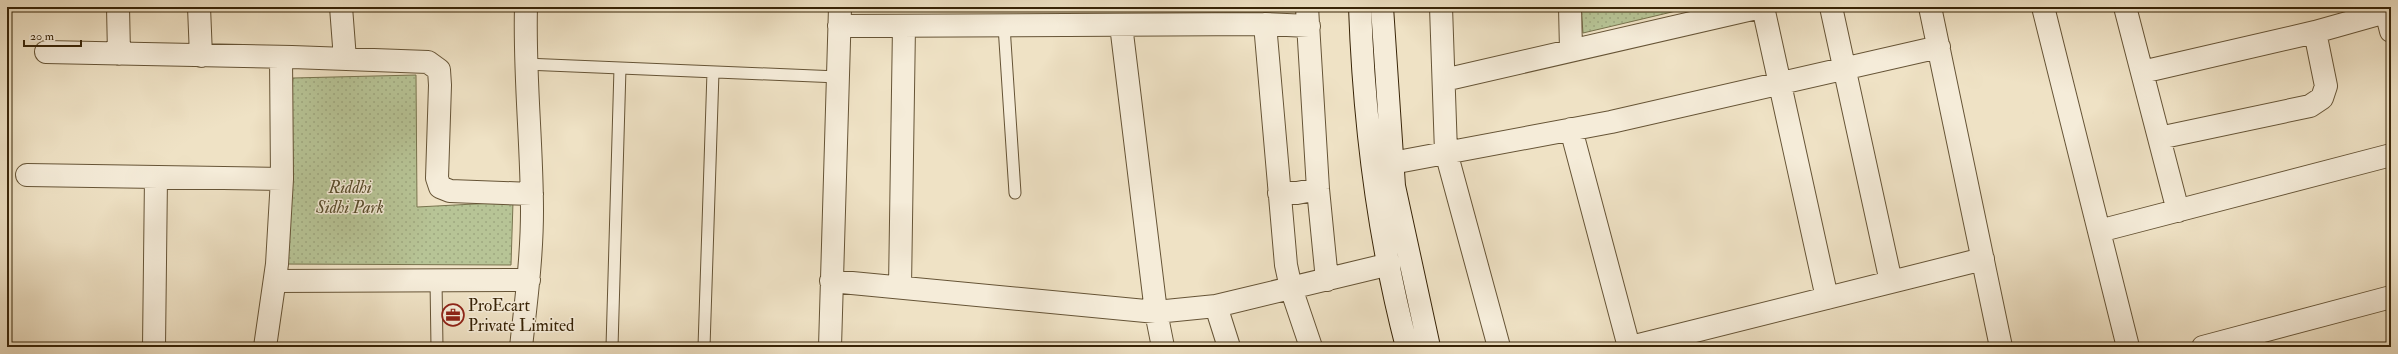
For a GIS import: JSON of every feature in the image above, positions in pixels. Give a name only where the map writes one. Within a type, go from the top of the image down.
[{"type":"street","points":[[118,7],[119,54]]},
{"type":"street","points":[[199,7],[201,56]]},
{"type":"street","points":[[341,7],[344,59]]},
{"type":"street","points":[[521,347],[529,280],[532,194],[525,64],[526,7]]},
{"type":"street","points":[[1360,7],[1367,128],[1390,264],[1407,347]]},
{"type":"street","points":[[1382,7],[1392,162],[1396,193],[1429,347]]},
{"type":"street","points":[[1441,7],[1446,152],[1499,347]]},
{"type":"street","points":[[1570,7],[1572,50]]},
{"type":"street","points":[[1444,80],[1762,7],[1827,298]]},
{"type":"street","points":[[1831,7],[1891,282]]},
{"type":"street","points":[[1930,7],[2001,347]]},
{"type":"street","points":[[2043,7],[2128,347]]},
{"type":"street","points":[[2125,7],[2178,211]]},
{"type":"street","points":[[830,347],[839,16],[904,26],[1265,24],[1308,17],[1318,189],[1327,280]]},
{"type":"street","points":[[2142,72],[2387,17]]},
{"type":"street","points":[[1265,24],[1286,264],[1291,288],[1311,347]]},
{"type":"street","points":[[1121,25],[1156,312],[1163,347]]},
{"type":"street","points":[[900,287],[904,26]]},
{"type":"street","points":[[2159,138],[2310,106],[2322,98],[2326,86],[2315,32]]},
{"type":"street","points":[[1392,162],[1571,129],[1939,47]]},
{"type":"street","points":[[46,52],[428,62],[439,70],[437,178],[440,187],[450,191],[532,194]]},
{"type":"street","points":[[265,347],[276,281],[282,179],[281,57]]},
{"type":"street","points":[[1571,129],[1630,347],[1983,259]]},
{"type":"street","points":[[2099,232],[2391,155]]},
{"type":"street","points":[[27,175],[282,179]]},
{"type":"street","points":[[154,347],[156,177]]},
{"type":"street","points":[[1279,193],[1297,193],[1318,189]]},
{"type":"street","points":[[831,281],[1156,312],[1216,306],[1390,264]]},
{"type":"street","points":[[276,281],[529,280]]},
{"type":"street","points":[[2203,347],[2391,298]]},
{"type":"street","points":[[1216,306],[1229,347]]},
{"type":"lane","points":[[1004,26],[1016,193]]},
{"type":"lane","points":[[525,64],[838,77]]},
{"type":"lane","points":[[612,347],[620,68]]},
{"type":"lane","points":[[704,347],[713,72]]},
{"type":"lane","points":[[436,281],[437,347]]},
{"type":"green space","points":[[1581,7],[1693,7],[1583,33]]},
{"type":"green space","name":"Riddhi Sidhi Park","points":[[416,75],[417,207],[513,202],[511,265],[277,264],[293,78]]},
{"type":"place","name":"ProEcart Private Limited","points":[[453,315]]}]
